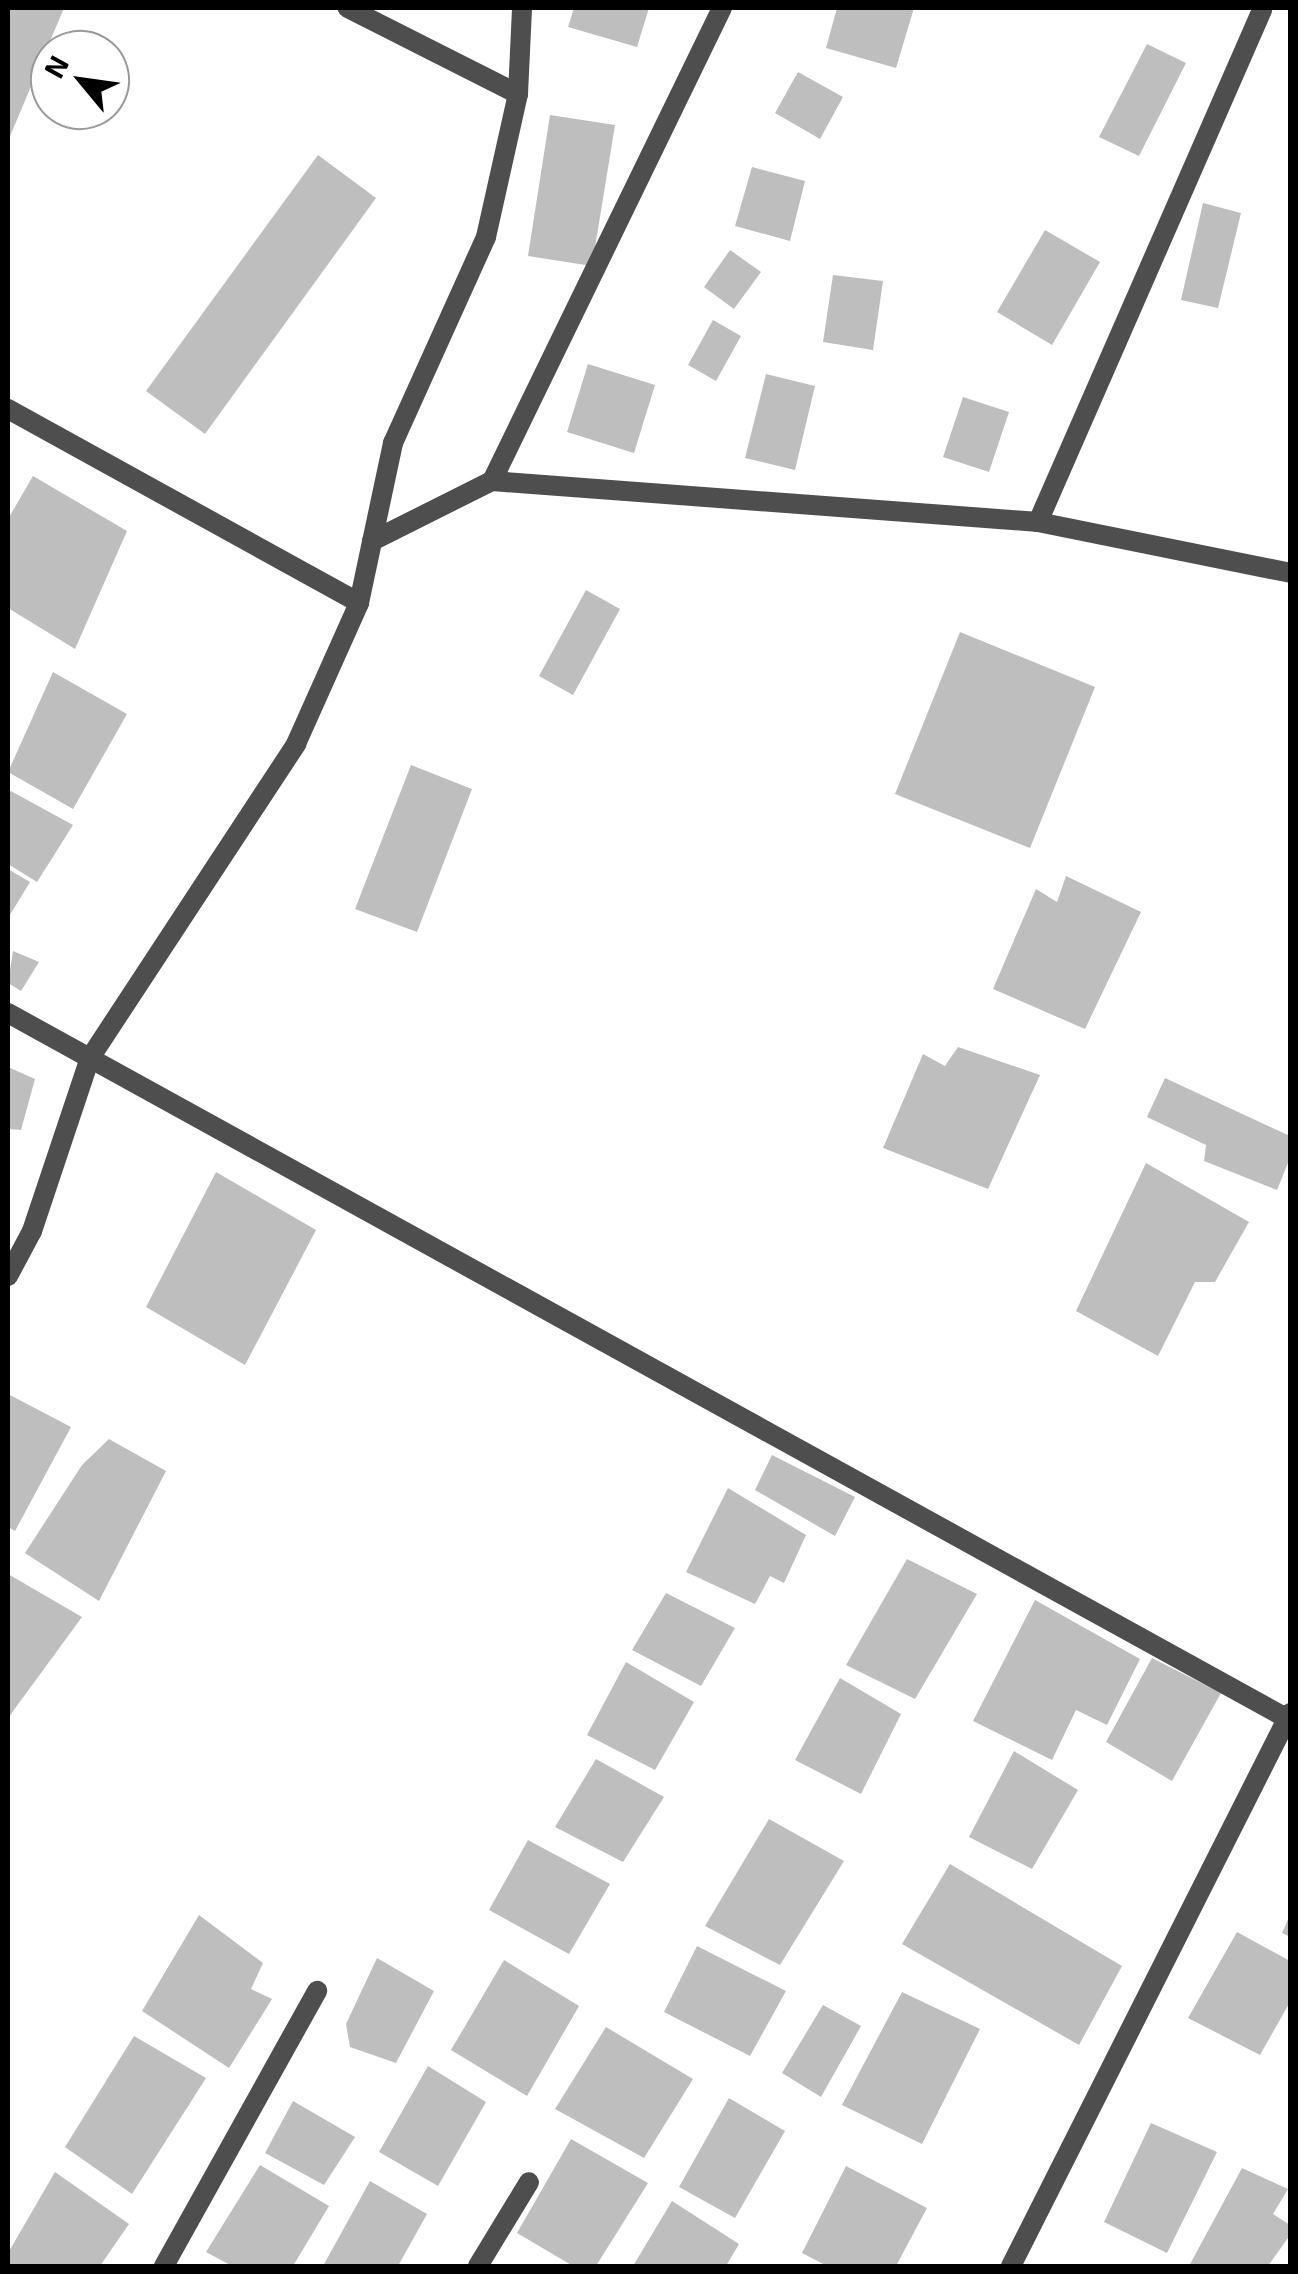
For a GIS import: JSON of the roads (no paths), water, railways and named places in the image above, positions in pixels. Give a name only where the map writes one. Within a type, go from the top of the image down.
[{"type":"street","points":[[348,8],[518,94]]},
{"type":"street","points":[[8,1276],[32,1231],[90,1058],[296,744],[359,604],[392,443],[486,237],[518,94],[522,8]]},
{"type":"street","points":[[492,480],[722,8]]},
{"type":"street","points":[[1038,522],[1262,10]]},
{"type":"street","points":[[8,409],[359,604]]},
{"type":"street","points":[[372,541],[492,480],[1038,522],[1290,572]]},
{"type":"street","points":[[8,1013],[1290,1717],[1012,2266]]},
{"type":"street","points":[[164,2266],[317,1991]]},
{"type":"street","points":[[478,2266],[530,2182]]}]
